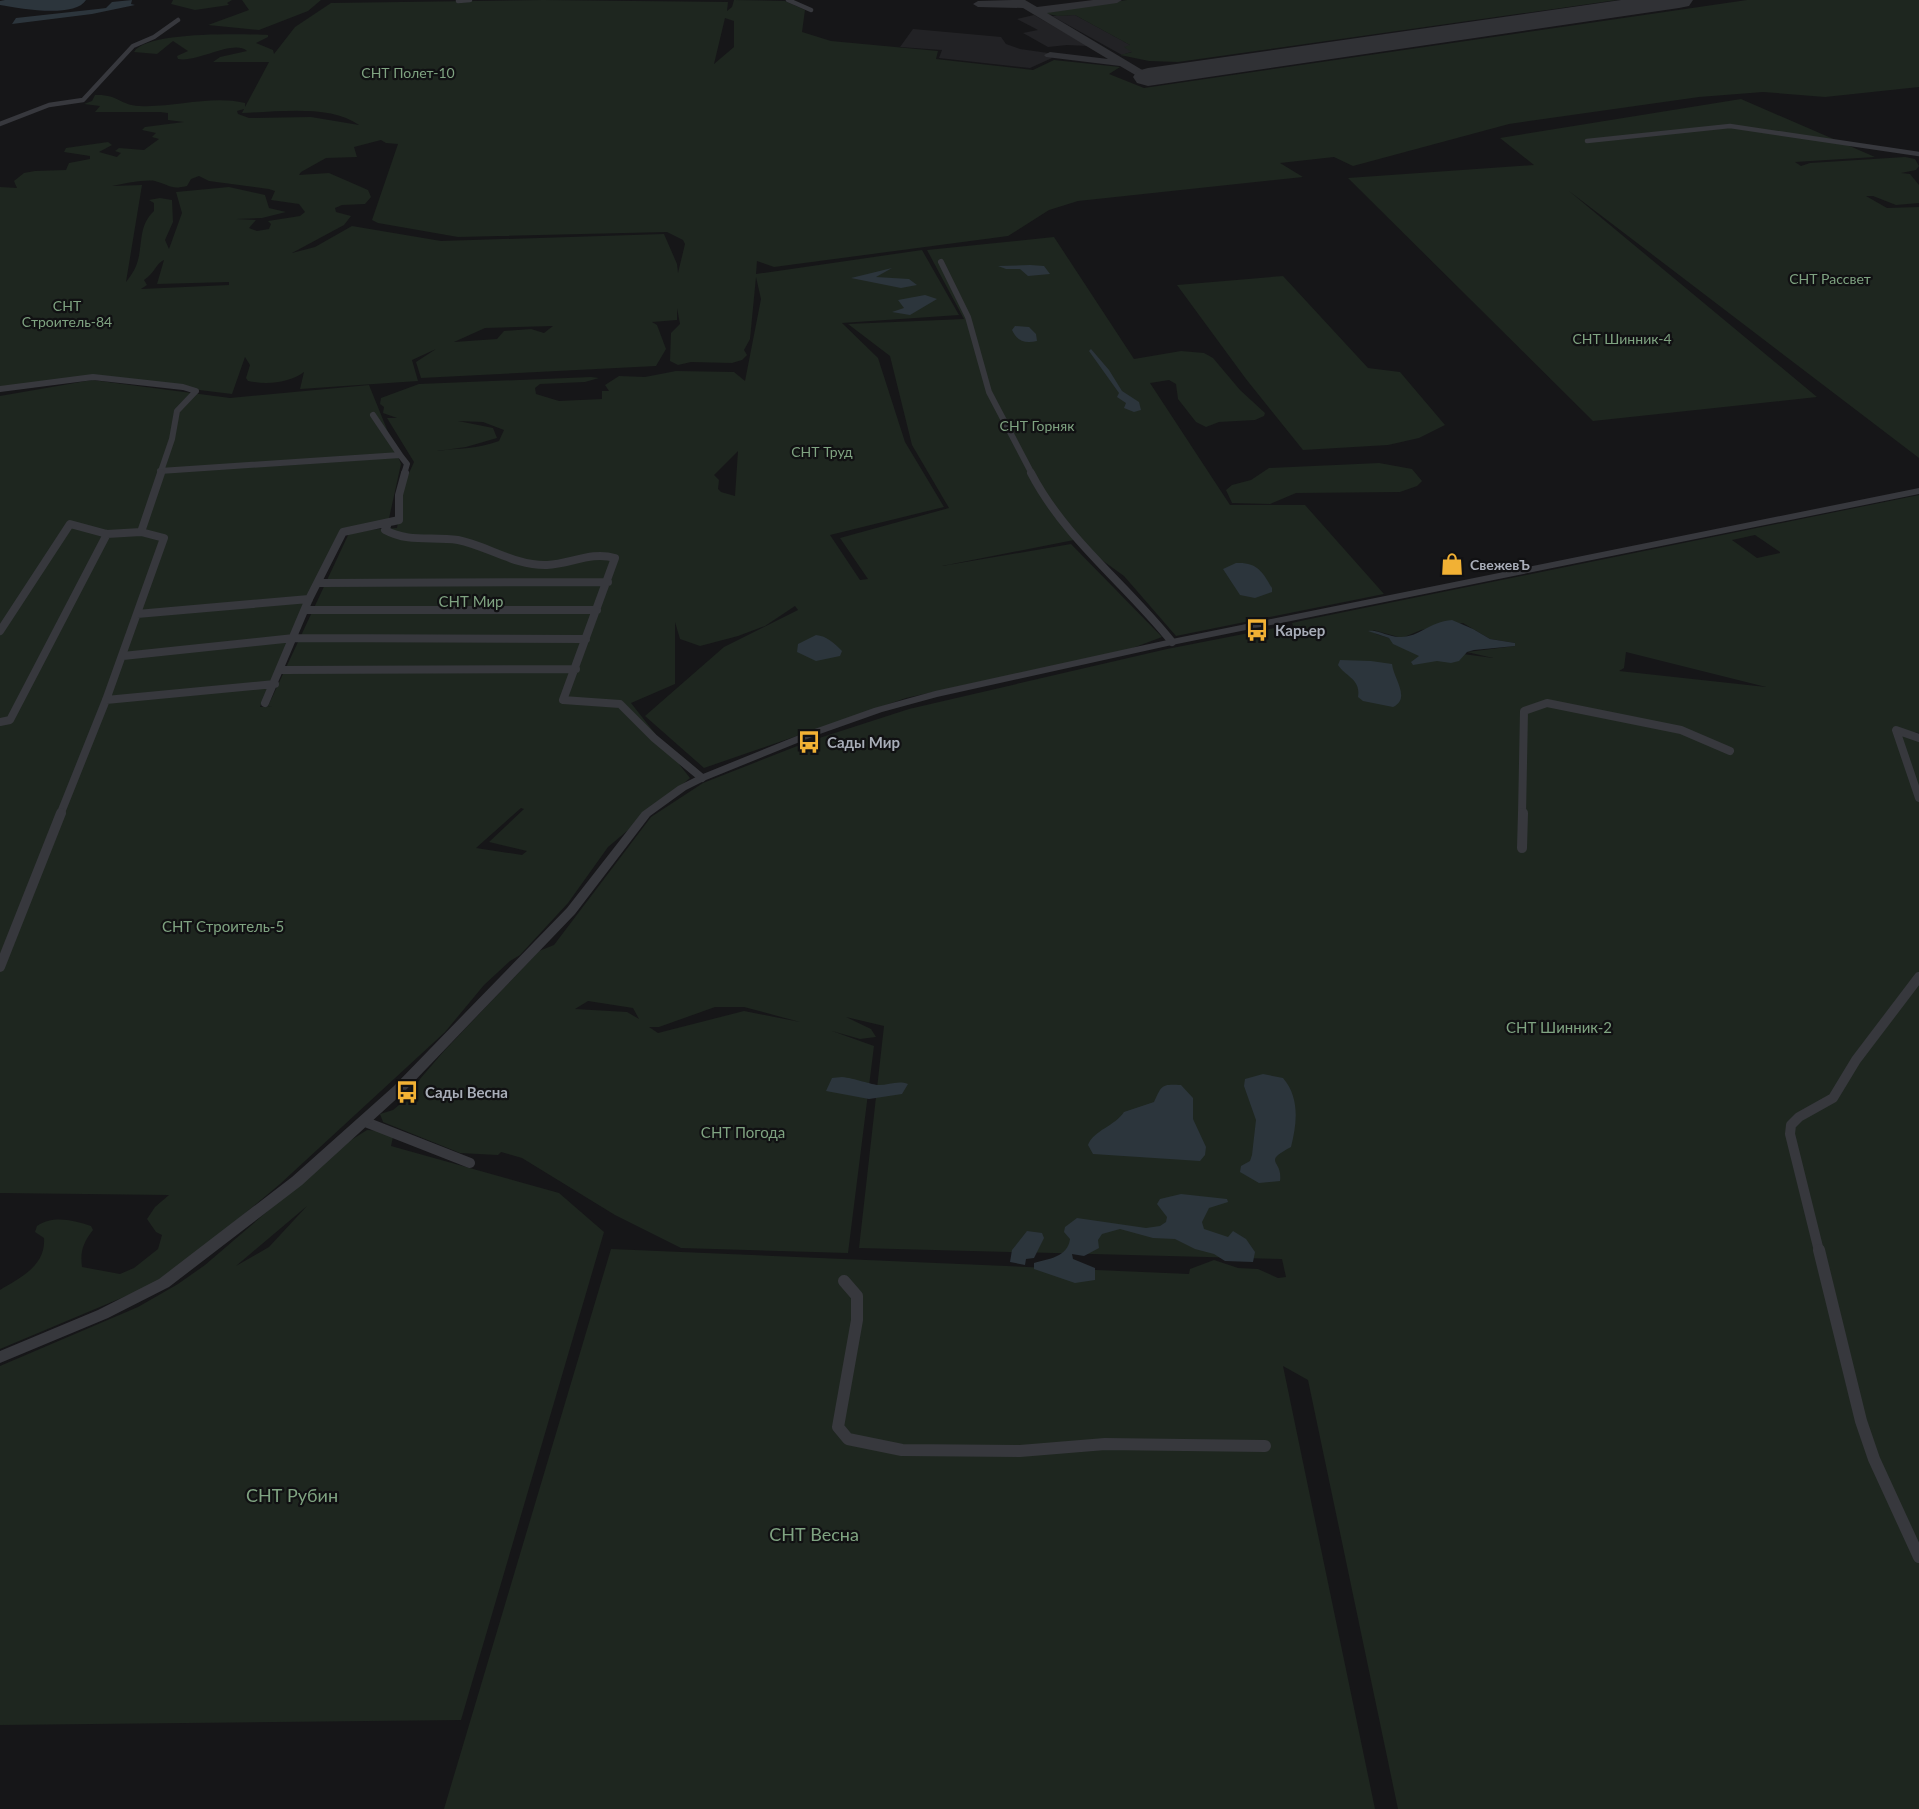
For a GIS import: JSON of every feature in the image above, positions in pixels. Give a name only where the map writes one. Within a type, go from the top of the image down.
[{"type":"street","points":[[458,1],[470,0]]},
{"type":"street","points":[[788,0],[811,10]]},
{"type":"street","points":[[0,124],[49,105],[83,100],[133,46],[154,37],[178,20]]},
{"type":"street","points":[[1587,141],[1735,126],[1919,154]]},
{"type":"street","points":[[941,262],[968,317],[989,392],[1042,493],[1083,546],[1144,607],[1172,642]]},
{"type":"street","points":[[0,389],[93,377],[196,391],[177,411],[172,439],[141,532]]},
{"type":"street","points":[[265,704],[309,599],[320,583],[343,532],[350,528],[387,526],[399,520],[399,495],[407,464],[373,415]]},
{"type":"street","points":[[160,471],[400,455]]},
{"type":"street","points":[[0,1357],[114,1310],[164,1283],[297,1181],[399,1089],[571,911],[646,814],[682,788],[702,778],[813,733],[905,702],[1172,642],[1919,491]]},
{"type":"street","points":[[0,631],[70,524],[107,534],[141,532],[164,538],[123,656],[0,967]]},
{"type":"street","points":[[387,526],[385,530],[407,540],[456,540],[499,554],[504,559],[531,564],[549,565],[608,555],[615,558],[609,582],[563,700],[620,704],[654,738],[702,778]]},
{"type":"street","points":[[0,722],[10,720],[107,534]]},
{"type":"street","points":[[320,583],[609,582]]},
{"type":"street","points":[[137,614],[309,599]]},
{"type":"street","points":[[306,609],[597,610]]},
{"type":"street","points":[[123,656],[294,639],[586,639]]},
{"type":"street","points":[[280,670],[576,669]]},
{"type":"street","points":[[106,700],[274,684]]},
{"type":"street","points":[[1522,848],[1524,711],[1548,703],[1681,730],[1730,751]]},
{"type":"street","points":[[1919,738],[1896,730],[1919,798]]},
{"type":"street","points":[[1919,977],[1856,1060],[1833,1098],[1799,1117],[1791,1125],[1790,1134],[1861,1421],[1874,1459],[1919,1557]]},
{"type":"street","points":[[363,1121],[470,1163]]},
{"type":"street","points":[[844,1281],[857,1296],[857,1320],[838,1427],[848,1439],[902,1450],[1020,1450],[1105,1444],[1265,1446]]},
{"type":"shaded area","points":[[86,0],[80,6],[71,9],[47,11],[0,5],[0,1]]},
{"type":"shaded area","points":[[132,0],[131,4],[135,5],[92,14],[12,24],[16,18],[106,8],[112,2]]},
{"type":"shaded area","points":[[1034,15],[1088,46],[1048,47],[1023,33],[1038,30],[1017,19]]},
{"type":"shaded area","points":[[1075,15],[1132,46],[1134,51],[1122,55],[1052,16]]},
{"type":"shaded area","points":[[913,29],[1001,37],[1006,44],[1020,49],[1048,53],[1052,58],[1030,68],[939,58],[942,50],[900,47]]},
{"type":"shaded area","points":[[998,266],[1044,266],[1050,274],[1028,276],[1020,269],[1006,269]]},
{"type":"shaded area","points":[[892,268],[876,277],[909,279],[917,285],[901,288],[851,278]]},
{"type":"shaded area","points":[[925,295],[937,299],[910,315],[892,312],[904,308],[898,300]]},
{"type":"shaded area","points":[[1015,326],[1029,327],[1036,334],[1037,341],[1025,342],[1019,339],[1012,330]]},
{"type":"shaded area","points":[[1091,349],[1109,370],[1122,391],[1139,402],[1141,410],[1134,412],[1124,408],[1126,403],[1117,397],[1119,393],[1089,351]]},
{"type":"shaded area","points":[[1236,563],[1249,564],[1262,572],[1272,592],[1255,598],[1240,595],[1223,569]]},
{"type":"shaded area","points":[[1452,620],[1490,639],[1515,643],[1515,646],[1474,650],[1467,652],[1459,661],[1451,663],[1437,661],[1413,665],[1411,662],[1419,656],[1393,644],[1389,638],[1368,631],[1397,637],[1407,636]]},
{"type":"shaded area","points":[[816,635],[827,638],[836,645],[842,651],[840,656],[816,661],[797,652],[798,644]]},
{"type":"shaded area","points":[[1340,660],[1392,664],[1401,699],[1393,707],[1363,701],[1358,697],[1355,682],[1338,665]]},
{"type":"shaded area","points":[[1263,1074],[1283,1078],[1295,1102],[1296,1120],[1291,1147],[1275,1159],[1280,1181],[1259,1183],[1240,1172],[1241,1166],[1250,1161],[1252,1155],[1256,1120],[1244,1086],[1245,1079]]},
{"type":"shaded area","points":[[842,1077],[876,1085],[901,1082],[908,1084],[902,1094],[869,1099],[826,1091],[832,1078]]},
{"type":"shaded area","points":[[1166,1085],[1181,1085],[1193,1098],[1193,1119],[1206,1147],[1205,1155],[1200,1161],[1093,1154],[1088,1145],[1091,1140],[1124,1112],[1154,1102]]},
{"type":"shaded area","points":[[1181,1194],[1227,1199],[1228,1202],[1209,1208],[1202,1222],[1204,1229],[1228,1237],[1233,1231],[1246,1239],[1255,1252],[1253,1262],[1225,1261],[1214,1254],[1195,1249],[1175,1239],[1153,1238],[1120,1229],[1102,1234],[1098,1240],[1099,1248],[1084,1256],[1072,1254],[1073,1259],[1095,1268],[1095,1280],[1075,1283],[1034,1269],[1034,1263],[1066,1250],[1070,1239],[1064,1232],[1065,1227],[1077,1218],[1146,1228],[1160,1226],[1166,1222],[1167,1217],[1157,1204],[1160,1199]]},
{"type":"shaded area","points":[[1027,1231],[1042,1233],[1044,1238],[1034,1258],[1026,1259],[1025,1265],[1010,1262],[1012,1250]]},
{"type":"green space","points":[[173,0],[232,0],[227,3],[229,5],[195,10],[171,4]]},
{"type":"green space","points":[[242,0],[321,0],[308,11],[259,30],[208,25],[249,10]]},
{"type":"green space","points":[[543,0],[728,2],[727,11],[732,7],[734,0],[785,1],[805,10],[802,32],[831,41],[938,51],[936,59],[1033,70],[1054,60],[1120,67],[1109,74],[1144,88],[1747,0],[1919,0],[1919,87],[1825,97],[1763,92],[1699,97],[1509,124],[1353,166],[1334,157],[1280,163],[1303,177],[1078,201],[1049,210],[1008,236],[774,267],[757,261],[756,274],[922,250],[959,315],[842,323],[878,358],[905,442],[944,507],[830,535],[860,580],[868,579],[840,538],[949,508],[912,445],[890,356],[848,324],[964,319],[927,250],[1054,237],[1134,359],[1181,351],[1204,353],[1213,358],[1240,390],[1265,413],[1264,416],[1255,420],[1219,422],[1206,427],[1196,422],[1178,399],[1176,384],[1169,380],[1150,383],[1230,505],[1305,505],[1384,594],[1176,636],[1124,576],[1074,540],[942,566],[1071,544],[1162,637],[1130,649],[906,698],[704,768],[645,716],[724,647],[798,610],[795,606],[765,626],[700,646],[680,639],[675,622],[675,684],[631,703],[690,778],[608,847],[568,903],[520,955],[484,985],[445,1032],[280,1184],[212,1241],[157,1283],[0,1349],[0,1290],[31,1270],[41,1256],[44,1238],[35,1232],[37,1226],[50,1221],[70,1220],[91,1226],[93,1230],[85,1243],[81,1256],[82,1267],[120,1274],[134,1268],[158,1249],[162,1235],[156,1232],[147,1219],[155,1207],[169,1195],[0,1193],[0,396],[92,380],[230,398],[369,385],[401,464],[388,523],[344,529],[308,594],[260,707],[272,706],[268,706],[350,531],[397,528],[405,482],[414,462],[387,418],[397,418],[383,413],[381,398],[419,384],[591,377],[599,378],[585,382],[540,384],[535,388],[536,394],[559,401],[602,399],[602,391],[609,391],[605,385],[619,376],[645,377],[676,371],[734,372],[745,381],[761,299],[756,277],[750,339],[744,350],[747,355],[742,360],[732,363],[691,362],[678,365],[670,361],[671,333],[680,324],[677,308],[677,320],[652,322],[657,325],[666,349],[656,366],[421,378],[416,362],[436,349],[412,360],[418,381],[300,389],[304,372],[292,379],[277,382],[248,381],[246,378],[250,365],[245,357],[232,394],[93,377],[0,387],[0,187],[17,188],[14,181],[24,173],[66,170],[69,163],[90,159],[90,156],[64,152],[66,148],[108,142],[112,145],[99,152],[117,157],[121,153],[115,151],[119,148],[144,150],[159,139],[152,137],[156,133],[142,130],[145,127],[184,122],[168,120],[168,113],[160,112],[95,112],[100,106],[84,104],[92,101],[95,95],[109,96],[127,104],[139,106],[219,100],[245,103],[245,107],[269,62],[213,62],[220,57],[247,51],[241,48],[224,49],[195,58],[178,59],[177,56],[188,51],[173,41],[157,54],[134,52],[142,45],[156,40],[196,35],[268,35],[256,43],[273,50],[274,54],[295,27],[331,3]],"holes":[[[725,18],[734,21],[734,47],[714,64]],[[244,109],[242,113],[319,112],[347,118],[359,125],[311,117],[249,118],[238,114],[237,111]],[[381,140],[398,144],[372,220],[378,223],[458,237],[667,232],[683,240],[685,244],[678,273],[677,264],[664,234],[441,241],[352,226],[315,247],[292,253],[344,225],[351,216],[336,212],[335,208],[342,205],[365,204],[371,197],[368,190],[329,173],[299,175],[301,172],[326,158],[357,157],[354,147]],[[199,176],[209,181],[269,189],[275,191],[271,200],[299,204],[305,212],[300,216],[268,221],[271,224],[269,229],[257,231],[249,228],[256,220],[236,219],[262,218],[286,212],[269,208],[265,195],[229,187],[176,192],[182,213],[169,249],[165,240],[173,222],[172,200],[160,198],[149,200],[154,203],[154,211],[145,224],[136,266],[126,282],[142,185],[112,186],[151,181],[173,187],[187,186],[191,179]],[[164,260],[157,284],[229,282],[229,285],[141,289],[147,285],[144,280]],[[553,326],[544,333],[531,329],[504,331],[497,339],[454,342],[485,328]],[[458,421],[483,422],[504,430],[499,441],[491,444],[437,451],[466,447],[497,438],[493,428]],[[738,451],[735,496],[718,489],[719,480],[714,475]],[[521,808],[524,809],[489,842],[527,851],[522,855],[476,848]]]},
{"type":"green space","points":[[1127,0],[1617,0],[1178,62],[1149,61],[1120,55],[1132,52],[1124,47],[1130,45],[1075,15],[1057,16],[1044,13]]},
{"type":"green space","points":[[1741,99],[1875,157],[1795,162],[1801,166],[1810,163],[1905,157],[1915,159],[1919,166],[1916,170],[1901,173],[1910,174],[1919,185],[1919,203],[1896,205],[1873,196],[1866,196],[1887,208],[1919,207],[1919,458],[1569,191],[1817,397],[1593,421],[1348,178],[1534,165],[1500,138]]},
{"type":"green space","points":[[1283,276],[1368,368],[1400,372],[1445,425],[1419,438],[1388,445],[1303,450],[1246,379],[1177,285]]},
{"type":"green space","points":[[1379,463],[1412,469],[1422,481],[1417,486],[1400,492],[1296,493],[1270,504],[1232,503],[1226,490],[1232,485],[1251,480],[1269,468]]},
{"type":"green space","name":"СНТ Шинник-2","points":[[1919,495],[1919,733],[1912,732],[1919,734],[1919,1809],[1398,1809],[1308,1380],[1283,1366],[1375,1809],[444,1809],[611,1249],[1189,1274],[1190,1269],[1214,1260],[1238,1268],[1258,1269],[1278,1278],[1286,1277],[1282,1259],[859,1248],[884,1026],[846,1017],[871,1029],[876,1037],[860,1039],[832,1031],[874,1046],[848,1253],[681,1248],[615,1215],[522,1158],[501,1152],[498,1155],[460,1153],[383,1122],[380,1114],[393,1110],[410,1096],[420,1079],[444,1051],[539,951],[554,945],[651,817],[703,783],[810,741],[909,709],[1167,649],[1275,628],[1290,631],[1294,628],[1292,623]],"holes":[[[1755,535],[1780,553],[1757,558],[1732,540]],[[1463,623],[1490,639],[1515,643],[1515,646],[1467,652],[1493,658],[1396,645],[1389,638],[1376,634],[1373,630],[1402,638],[1421,630]],[[1626,652],[1766,687],[1619,671],[1624,668]],[[588,1001],[633,1008],[639,1019],[627,1012],[575,1009]],[[715,1007],[744,1007],[800,1022],[744,1011],[658,1033],[649,1027],[659,1027]]]},
{"type":"green space","name":"СНТ Рубин","points":[[367,1130],[383,1131],[393,1137],[391,1146],[559,1193],[604,1232],[461,1720],[0,1725],[0,1366],[138,1307],[178,1284],[205,1265],[348,1142]],"holes":[[[307,1206],[269,1247],[236,1266]]]},
{"type":"taxiway","points":[[1017,0],[1025,5]]},
{"type":"taxiway","points":[[1036,11],[1117,0]]},
{"type":"taxiway","points":[[978,4],[1025,5]]},
{"type":"taxiway","points":[[1025,5],[1036,11]]},
{"type":"taxiway","points":[[1036,11],[1148,77]]},
{"type":"taxiway","points":[[1050,55],[1116,63]]},
{"type":"runway","points":[[1148,77],[1679,0]]},
{"type":"place","name":"СвежевЪ","points":[[1452,564]]},
{"type":"place","name":"Карьер","points":[[1257,630]]},
{"type":"place","name":"Сады Мир","points":[[809,742]]},
{"type":"place","name":"Сады Весна","points":[[407,1092]]},
{"type":"park label","name":"СНТ Полет-10","points":[[408,72]]},
{"type":"park label","name":"СНТ Рассвет","points":[[1830,278]]},
{"type":"park label","name":"СНТ Строитель-84","points":[[67,314]]},
{"type":"park label","name":"СНТ Шинник-4","points":[[1622,338]]},
{"type":"park label","name":"СНТ Горняк","points":[[1037,425]]},
{"type":"park label","name":"СНТ Труд","points":[[822,451]]},
{"type":"park label","name":"СНТ Мир","points":[[471,601]]},
{"type":"park label","name":"СНТ Строитель-5","points":[[223,926]]},
{"type":"park label","name":"СНТ Погода","points":[[743,1132]]},
{"type":"park label","name":"СНТ Весна","points":[[814,1534]]}]
